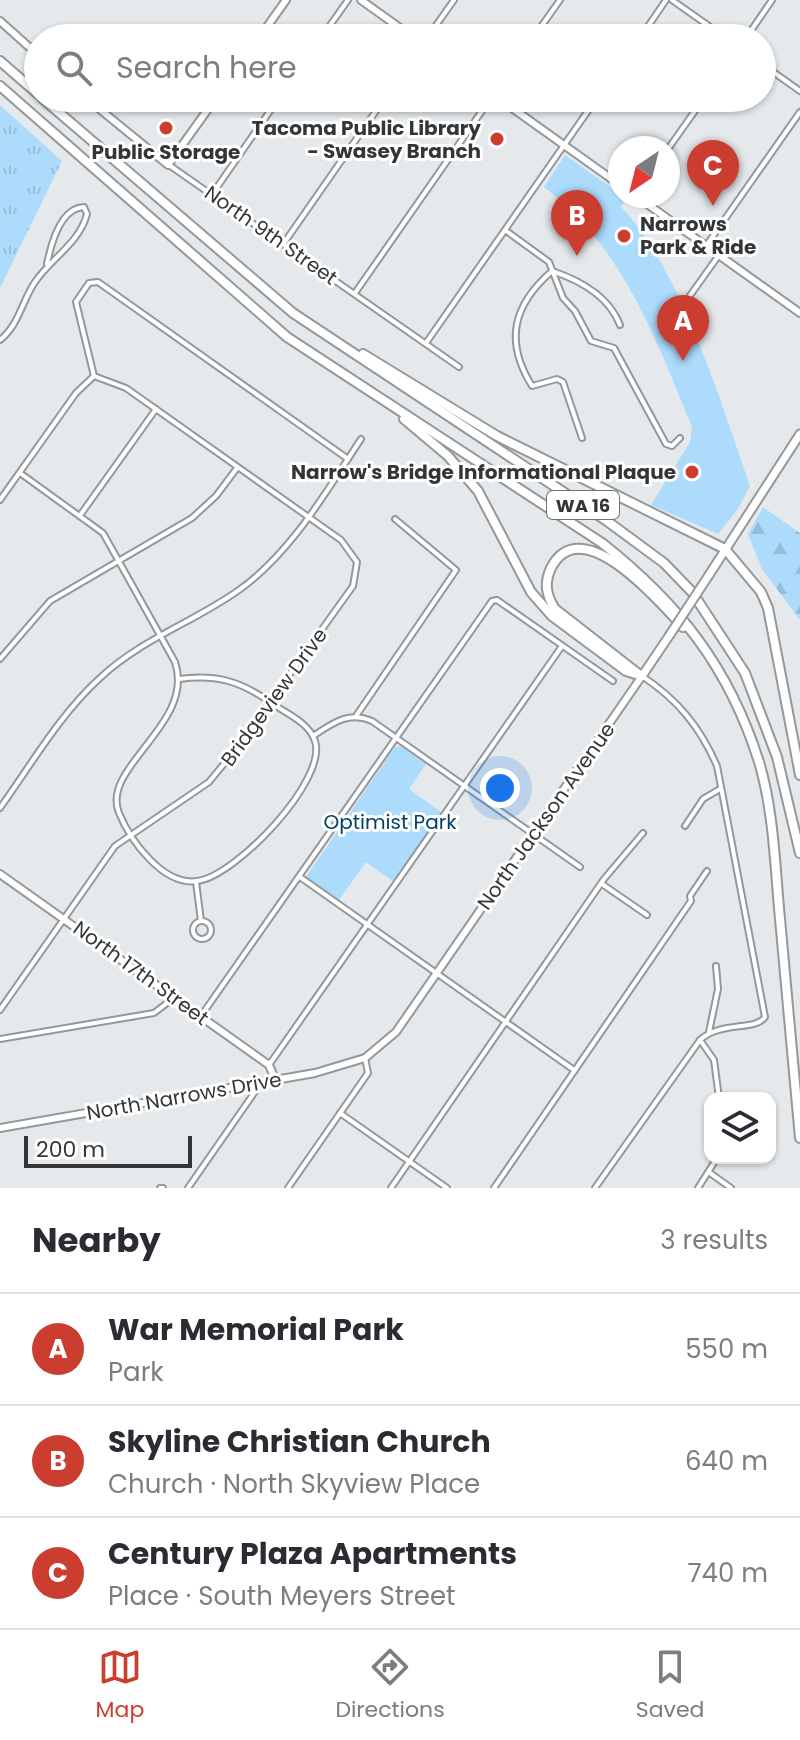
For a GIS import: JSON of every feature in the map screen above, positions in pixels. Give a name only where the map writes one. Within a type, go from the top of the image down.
[{"type":"highway","name":"WA 16","points":[[0,61],[24,82]]},
{"type":"highway","name":"WA 16","points":[[0,88],[24,108]]},
{"type":"highway","name":"WA 16","points":[[29,112],[287,337],[602,543],[647,579],[677,610],[710,654],[733,695],[759,764],[769,817],[800,1138]]},
{"type":"highway","name":"WA 16","points":[[59,112],[319,332],[642,545],[692,592],[727,641],[759,704],[777,757],[800,853]]},
{"type":"highway","points":[[234,263],[317,326],[477,425],[725,549],[761,592],[768,608],[800,775]]},
{"type":"highway","points":[[366,389],[436,445],[464,473],[491,512],[531,592],[552,616],[626,671],[642,676]]},
{"type":"highway","points":[[642,676],[555,609],[548,598],[546,584],[556,560],[572,551],[599,552],[647,588],[710,654]]},
{"type":"main road","points":[[269,24],[286,0]]},
{"type":"main road","points":[[361,0],[394,24]]},
{"type":"main road","points":[[0,21],[24,42]]},
{"type":"main road","name":"North 9th Street","points":[[103,112],[168,165]]},
{"type":"main road","points":[[168,165],[206,112]]},
{"type":"main road","points":[[518,112],[608,176]]},
{"type":"main road","points":[[653,208],[800,313]]},
{"type":"main road","name":"North Jackson Avenue","points":[[365,1058],[396,1032],[437,974],[642,676],[800,434]]},
{"type":"main road","name":"North 17th Street","points":[[0,874],[269,1065]]},
{"type":"main road","name":"North Narrows Drive","points":[[0,1128],[261,1083],[342,1067],[365,1058]]},
{"type":"main road","points":[[269,1065],[275,1079]]},
{"type":"street","points":[[331,24],[348,0]]},
{"type":"street","points":[[437,24],[454,0]]},
{"type":"street","points":[[543,24],[560,0]]},
{"type":"street","points":[[651,24],[669,0],[705,24]]},
{"type":"street","points":[[756,24],[772,0]]},
{"type":"street","points":[[776,74],[800,91]]},
{"type":"street","points":[[213,193],[269,112]]},
{"type":"street","points":[[284,243],[375,112]]},
{"type":"street","points":[[355,293],[481,112]]},
{"type":"street","points":[[426,343],[587,112]]},
{"type":"street","points":[[677,136],[694,112]]},
{"type":"street","points":[[706,246],[800,112]]},
{"type":"street","name":"North 9th Street","points":[[168,165],[213,193],[459,367]]},
{"type":"street","points":[[0,340],[11,329],[32,286],[47,264],[62,254],[77,233],[87,216],[84,207],[74,209],[62,222],[52,240],[47,264]]},
{"type":"street","points":[[505,230],[549,262],[563,298],[575,311],[587,336],[599,346],[614,348],[666,444],[672,446],[680,438]]},
{"type":"street","points":[[689,297],[719,255]]},
{"type":"street","points":[[552,271],[578,280],[612,310],[620,325]]},
{"type":"street","points":[[552,271],[520,311],[514,328],[515,343],[532,386],[557,379],[563,382],[582,438]]},
{"type":"street","points":[[94,376],[74,306],[93,280],[348,459]]},
{"type":"street","points":[[94,376],[114,381],[307,518]]},
{"type":"street","points":[[0,500],[76,393],[94,376]]},
{"type":"street","points":[[81,514],[156,409]]},
{"type":"street","points":[[0,808],[83,694],[122,660],[251,581],[282,551],[361,439]]},
{"type":"street","points":[[0,659],[50,601],[192,518],[216,496],[237,468]]},
{"type":"street","points":[[20,473],[81,514],[103,533],[161,636],[179,679],[173,708],[118,791],[118,810],[131,832],[166,873],[196,882],[234,861],[280,817],[314,768],[317,753],[313,736],[303,724],[232,680],[179,679]]},
{"type":"street","name":"Bridgeview Drive","points":[[0,1010],[103,860],[131,832],[213,779],[337,610],[358,573],[356,557],[348,546],[307,518]]},
{"type":"street","points":[[356,716],[456,570],[395,519]]},
{"type":"street","points":[[201,1016],[490,604],[497,600],[613,681]]},
{"type":"street","points":[[269,1065],[562,646]]},
{"type":"street","points":[[595,1188],[700,1040],[709,1032],[763,1021],[761,991],[712,756],[692,720],[675,700],[642,676]]},
{"type":"street","points":[[313,736],[338,720],[356,716],[372,721],[580,867]]},
{"type":"street","points":[[685,826],[703,799],[721,788]]},
{"type":"street","points":[[391,1188],[602,884],[643,833]]},
{"type":"street","points":[[494,1188],[691,901],[707,871]]},
{"type":"street","points":[[300,877],[574,1070]]},
{"type":"street","points":[[196,882],[201,921]]},
{"type":"street","points":[[602,884],[647,915]]},
{"type":"street","points":[[201,921],[208,923],[211,931],[202,940],[192,932],[194,925],[201,921]]},
{"type":"street","points":[[709,1032],[709,1020],[717,996],[716,966]]},
{"type":"street","points":[[0,1039],[154,1013],[175,997]]},
{"type":"street","points":[[700,1040],[714,1060],[718,1092]]},
{"type":"street","points":[[288,1188],[368,1073],[365,1058]]},
{"type":"street","points":[[188,1188],[261,1083]]},
{"type":"street","points":[[340,1113],[447,1188]]},
{"type":"street","points":[[698,1188],[714,1164]]},
{"type":"street","points":[[710,1173],[731,1188]]},
{"type":"green space","points":[[0,105],[62,161],[0,288]]},
{"type":"green space","points":[[565,155],[608,185],[608,208],[622,208],[642,233],[680,300],[712,378],[750,486],[738,509],[718,534],[651,505],[690,442],[692,427],[650,328],[615,265],[595,236],[544,187]]},
{"type":"green space","points":[[763,507],[800,533],[800,620],[762,569],[748,534]]},
{"type":"green space","name":"Optimist Park","points":[[401,746],[426,764],[409,789],[442,813],[394,882],[366,862],[339,900],[306,877],[395,747]]},
{"type":"place","name":"Public Storage","points":[[166,128]]},
{"type":"place","name":"Tacoma Public Library - Swasey Branch","points":[[497,139]]},
{"type":"place","name":"Century Plaza Apartments","points":[[713,206]]},
{"type":"place","name":"Narrows Park & Ride","points":[[624,236]]},
{"type":"place","name":"Skyline Christian Church","points":[[577,256]]},
{"type":"place","name":"War Memorial Park","points":[[683,361]]},
{"type":"place","name":"Narrow's Bridge Informational Plaque","points":[[692,472]]}]
